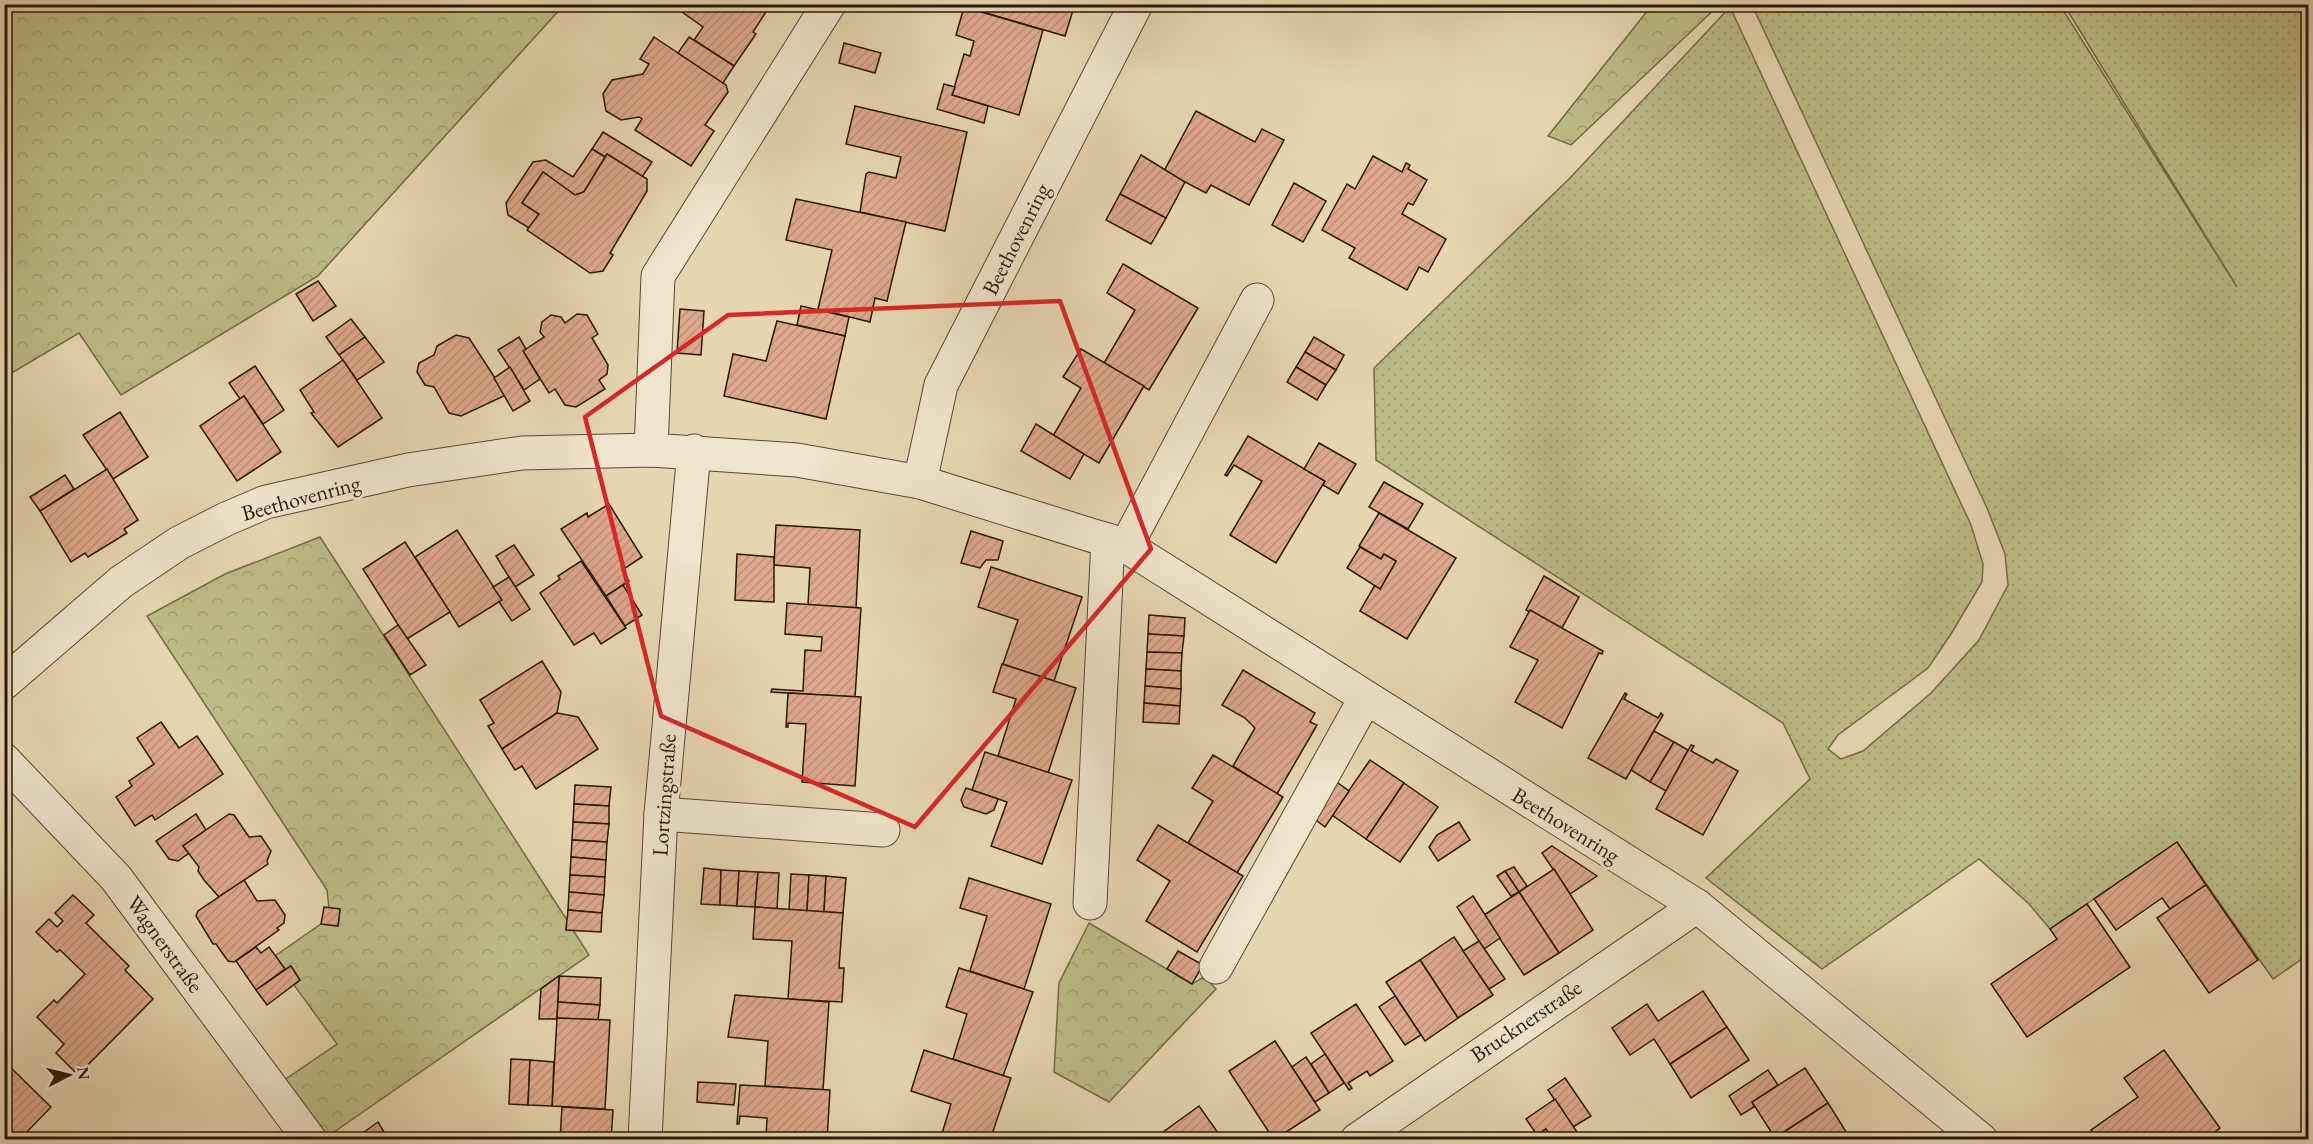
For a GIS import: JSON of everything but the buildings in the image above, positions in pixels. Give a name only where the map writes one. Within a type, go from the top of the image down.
[{"type":"street","points":[[651,450],[658,276],[829,4]]},
{"type":"street","name":"Beethovenring","points":[[920,482],[941,385],[1136,4]]},
{"type":"street","points":[[1090,903],[1117,543],[1257,300]]},
{"type":"street","name":"Beethovenring","points":[[4,683],[121,582],[179,543],[266,502],[408,470],[522,453],[694,451],[797,460],[920,482],[1117,543],[1697,906],[1981,1140]]},
{"type":"street","name":"Lortzingstraße","points":[[645,1140],[661,814],[694,451]]},
{"type":"street","points":[[1216,967],[1365,699]]},
{"type":"street","name":"Wagnerstraße","points":[[4,760],[116,878],[309,1140]]},
{"type":"street","points":[[661,814],[883,830]]},
{"type":"street","name":"Brucknerstraße","points":[[1357,1140],[1697,906]]},
{"type":"highlighted area","points":[[1060,301],[1151,549],[915,827],[661,716],[585,417],[728,315]]},
{"type":"green space","points":[[4,5],[564,5],[318,276],[121,395],[79,333],[5,377]]},
{"type":"green space","points":[[1652,5],[1719,5],[1571,145],[1548,136]]},
{"type":"green space","points":[[1752,5],[2060,5],[2237,287],[2064,5],[2308,5],[2308,967],[2302,959],[2273,979],[2177,842],[2050,929],[2029,904],[1979,859],[1822,969],[1706,878],[1810,779],[1783,723],[1376,460],[1374,368],[1569,179],[1730,7],[1971,525],[1983,564],[1982,582],[1928,668],[1838,735],[1828,749],[1841,759],[1863,751],[1931,693],[1979,640],[2008,585],[2005,554],[1987,508]]},
{"type":"green space","points":[[320,537],[567,920],[566,929],[573,930],[589,955],[324,1139],[283,1081],[337,1044],[294,985],[300,980],[291,966],[285,969],[275,956],[321,924],[338,926],[340,910],[329,908],[327,890],[147,616],[225,574]]},
{"type":"green space","points":[[1089,923],[1192,984],[1204,977],[1216,989],[1109,1102],[1054,1072],[1059,983]]}]
